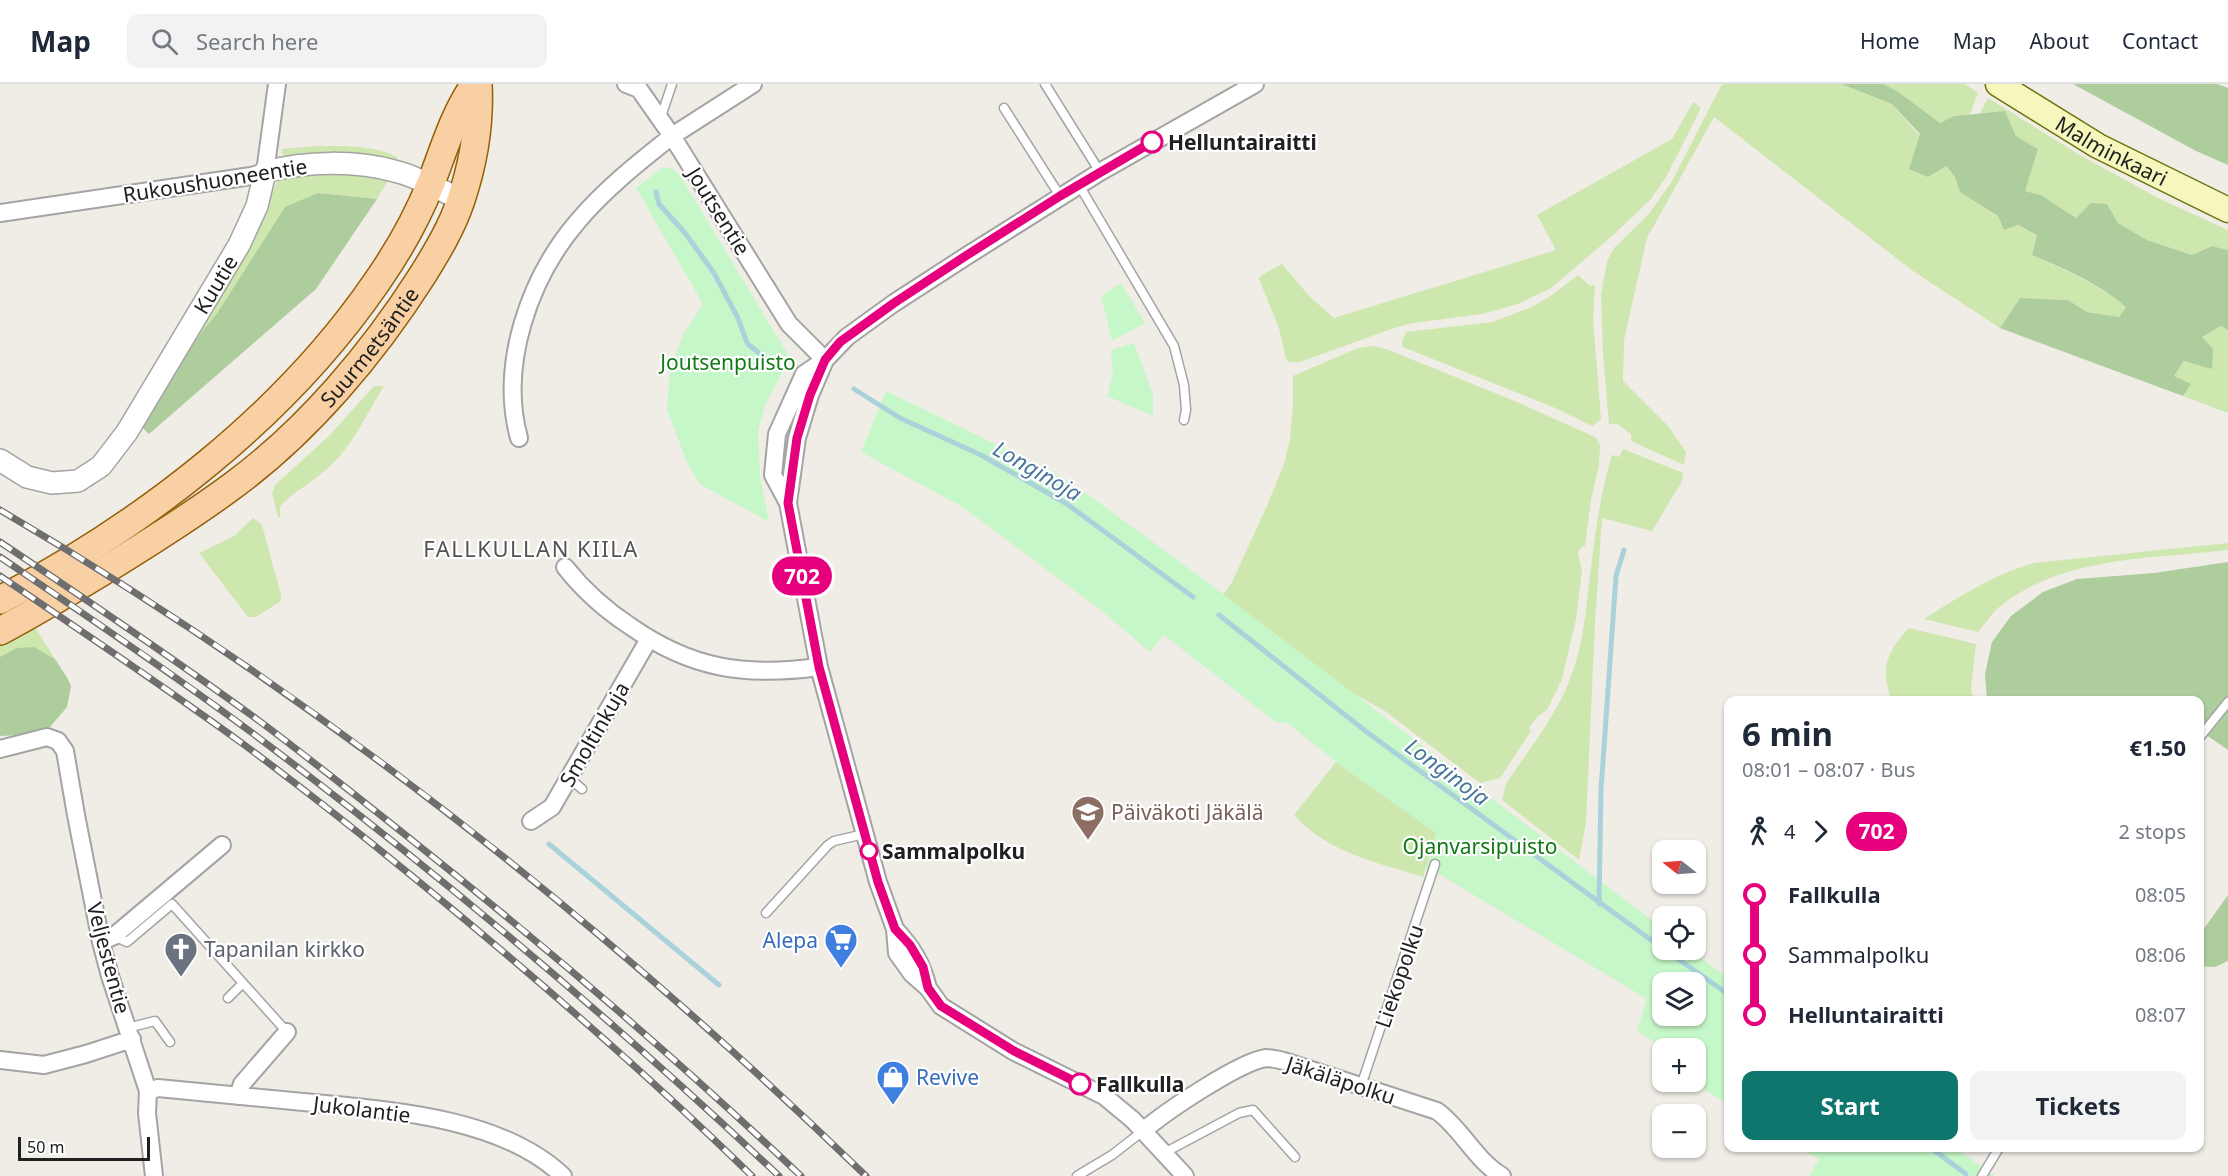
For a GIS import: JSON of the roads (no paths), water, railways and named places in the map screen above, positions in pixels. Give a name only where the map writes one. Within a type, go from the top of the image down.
[{"type":"main road","name":"Suurmetsäntie","points":[[0,600],[98,543],[224,450],[273,404],[326,348],[376,283],[416,216],[461,105],[477,84]]},
{"type":"main road","name":"Suurmetsäntie","points":[[0,631],[35,613],[152,541],[236,484],[303,425],[359,364],[401,309],[435,255],[461,200],[471,160],[479,109],[477,84]]},
{"type":"main road","name":"Malminkaari","points":[[1998,84],[2098,146],[2228,210]]},
{"type":"street","name":"Kuutie","points":[[0,460],[27,477],[52,483],[78,481],[101,466],[127,432],[239,245],[257,206],[277,84]]},
{"type":"street","name":"Joutsentie","points":[[626,84],[639,88],[661,117],[789,324],[825,360]]},
{"type":"street","points":[[519,438],[513,417],[514,364],[520,335],[540,280],[556,250],[577,222],[608,190],[672,136],[753,84]]},
{"type":"street","points":[[1185,1176],[1143,1131],[1104,1096],[1014,1051],[956,1018],[941,1006],[897,954],[895,929],[864,834],[819,667],[788,503],[773,476],[777,434],[788,404],[804,374],[825,360],[840,342],[894,303],[1060,196],[1255,84]]},
{"type":"street","name":"Rukoushuoneentie","points":[[0,213],[251,176],[285,167],[304,165],[354,164],[400,172],[461,200]]},
{"type":"street","points":[[565,567],[584,590],[605,609],[649,639],[681,656],[730,669],[758,672],[819,667]]},
{"type":"street","name":"Smoltinkuja","points":[[531,821],[552,807],[576,784],[649,639]]},
{"type":"street","name":"Veljestentie","points":[[0,749],[47,737],[58,741],[65,751],[76,815],[130,1034],[148,1091],[147,1113],[154,1176]]},
{"type":"street","points":[[108,939],[222,845]]},
{"type":"street","points":[[238,1096],[242,1084],[287,1032]]},
{"type":"street","points":[[0,1060],[44,1065],[86,1054],[130,1034]]},
{"type":"street","name":"Jäkäläpolku","points":[[1143,1131],[1156,1120],[1229,1074],[1248,1064],[1268,1058],[1437,1111],[1449,1120],[1490,1169],[1502,1176]]},
{"type":"street","name":"Jukolantie","points":[[148,1091],[158,1088],[369,1107],[458,1124],[501,1138],[529,1151],[562,1176]]},
{"type":"lane","points":[[661,117],[672,84]]},
{"type":"lane","points":[[1045,84],[1100,172]]},
{"type":"lane","points":[[1005,108],[1060,196]]},
{"type":"lane","points":[[1079,185],[1174,346],[1184,385],[1186,410],[1184,420]]},
{"type":"lane","points":[[2204,732],[2228,702]]},
{"type":"lane","points":[[766,913],[828,845],[834,841],[864,834]]},
{"type":"lane","name":"Liekopolku","points":[[1361,1086],[1435,864]]},
{"type":"lane","points":[[108,939],[126,942],[172,904],[287,1032]]},
{"type":"lane","points":[[228,998],[243,983]]},
{"type":"lane","points":[[130,1034],[155,1021],[170,1042]]},
{"type":"lane","points":[[1164,1153],[1239,1113],[1252,1110],[1295,1157]]},
{"type":"lane","name":"Jäkäläpolku","points":[[1077,1176],[1112,1155],[1143,1131]]},
{"type":"lane","points":[[1982,1176],[1997,1152]]},
{"type":"waterway","name":"Longinoja","points":[[656,192],[659,204],[685,233],[714,273],[738,318],[747,343],[767,360]]},
{"type":"waterway","name":"Longinoja","points":[[854,389],[900,418],[981,455],[1067,504],[1193,597]]},
{"type":"waterway","points":[[1599,904],[1601,790],[1616,576],[1624,550]]},
{"type":"waterway","name":"Longinoja","points":[[1219,615],[1368,733],[1652,941]]},
{"type":"waterway","points":[[549,844],[719,985]]},
{"type":"waterway","name":"Longinoja","points":[[1679,960],[1724,991]]},
{"type":"waterway","name":"Longinoja","points":[[1936,1152],[1966,1174]]},
{"type":"railway","points":[[0,510],[118,582],[232,657],[344,735],[453,817],[560,902],[664,991],[866,1176]]},
{"type":"railway","points":[[0,542],[226,697],[352,793],[459,878],[608,1002],[801,1176]]},
{"type":"railway","points":[[0,557],[220,709],[388,837],[587,1002],[779,1176]]},
{"type":"railway","points":[[0,576],[239,741],[366,838],[583,1020],[752,1176]]},
{"type":"place","name":"Helluntairaitti","points":[[1152,142]]},
{"type":"place","name":"Päiväkoti Jäkälä","points":[[1088,841]]},
{"type":"place","name":"Sammalpolku","points":[[869,851]]},
{"type":"place","name":"Alepa","points":[[841,969]]},
{"type":"place","name":"Tapanilan kirkko","points":[[181,978]]},
{"type":"place","name":"Fallkulla","points":[[1080,1084]]},
{"type":"place","name":"Revive","points":[[893,1106]]},
{"type":"district","name":"FALLKULLAN KIILA","points":[[531,548]]},
{"type":"park label","name":"Joutsenpuisto","points":[[728,362]]},
{"type":"park label","name":"Ojanvarsipuisto","points":[[1480,846]]}]
